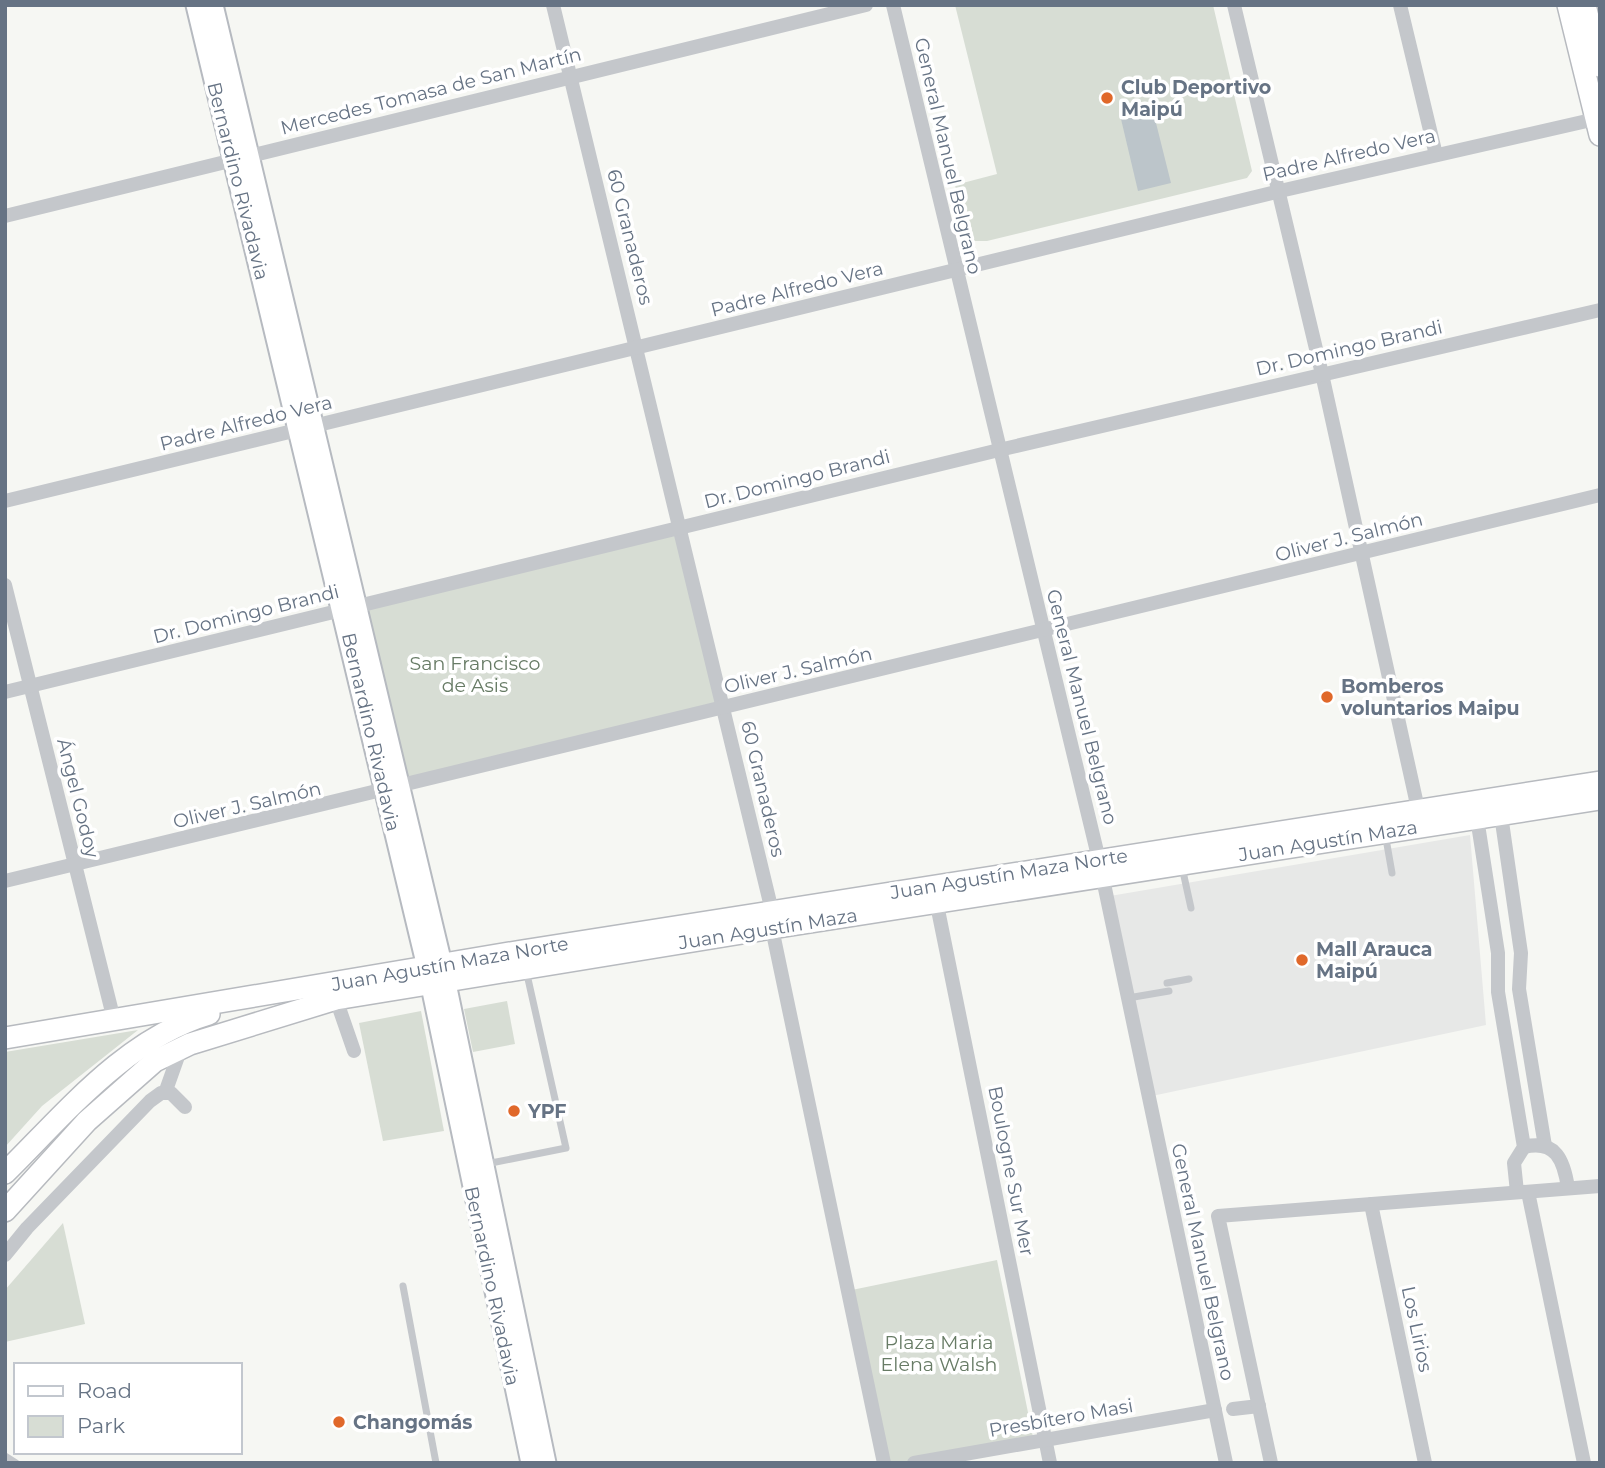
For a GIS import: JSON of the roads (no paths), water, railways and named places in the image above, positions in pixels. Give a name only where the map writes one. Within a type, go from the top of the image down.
[{"type":"main road","points":[[1568,5],[1598,124]]},
{"type":"main road","points":[[1585,5],[1600,66]]},
{"type":"main road","name":"Juan Agustín Maza Norte","points":[[5,1038],[278,993],[436,974],[936,895],[1101,868],[1418,809],[1600,782]]},
{"type":"main road","name":"Juan Agustín Maza","points":[[1101,868],[1181,863],[1600,799]]},
{"type":"main road","name":"Juan Agustín Maza","points":[[5,1211],[87,1121],[135,1076],[181,1048],[336,999],[436,974],[526,969],[772,919]]},
{"type":"main road","points":[[5,1173],[113,1067],[154,1039],[200,1016],[278,993]]},
{"type":"street","name":"Bernardino Rivadavia","points":[[196,5],[241,158]]},
{"type":"street","name":"Bernardino Rivadavia","points":[[213,5],[241,158],[436,974],[476,1166],[531,1463]]},
{"type":"street","name":"60 Granaderos","points":[[553,5],[724,707],[772,919],[884,1463]]},
{"type":"street","name":"Mercedes Tomasa de San Martín","points":[[5,216],[866,5]]},
{"type":"street","name":"General Manuel Belgrano","points":[[893,5],[1101,868],[1226,1463]]},
{"type":"street","points":[[1234,5],[1322,374],[1418,809]]},
{"type":"street","points":[[1400,5],[1436,155]]},
{"type":"street","name":"Padre Alfredo Vera","points":[[5,501],[1280,191],[1436,155],[1598,124]]},
{"type":"street","name":"Dr. Domingo Brandi","points":[[5,692],[999,450],[1600,310]]},
{"type":"street","name":"Oliver J. Salmón","points":[[5,881],[392,790],[1600,495]]},
{"type":"street","name":"Ángel Godoy","points":[[5,585],[114,1020]]},
{"type":"street","points":[[1501,815],[1521,953],[1519,989],[1545,1146]]},
{"type":"street","points":[[1477,818],[1498,953],[1498,992],[1524,1147],[1514,1163],[1584,1463]]},
{"type":"street","name":"Boulogne Sur Mer","points":[[936,895],[1050,1463]]},
{"type":"street","points":[[336,999],[354,1051]]},
{"type":"street","points":[[165,1093],[181,1048]]},
{"type":"street","points":[[5,1255],[27,1228],[150,1101],[165,1093],[171,1093],[185,1107]]},
{"type":"street","points":[[1524,1147],[1545,1146],[1555,1151],[1562,1161],[1568,1188]]},
{"type":"street","name":"Bernardino Rivadavia","points":[[476,1166],[546,1463]]},
{"type":"street","points":[[1271,1463],[1218,1216],[1600,1186]]},
{"type":"street","name":"Los Lirios","points":[[1371,1204],[1425,1463]]},
{"type":"street","points":[[1233,1409],[1259,1406]]},
{"type":"street","name":"Presbítero Masi","points":[[914,1463],[1214,1410]]},
{"type":"lane","points":[[1384,833],[1392,873]]},
{"type":"lane","points":[[1181,863],[1191,908]]},
{"type":"lane","points":[[476,1166],[566,1148],[526,969]]},
{"type":"lane","points":[[1167,983],[1189,979]]},
{"type":"lane","points":[[1128,998],[1169,992]]},
{"type":"lane","points":[[403,1286],[436,1463]]},
{"type":"lane","points":[[5,1456],[16,1463]]},
{"type":"place","name":"Club Deportivo Maipú","points":[[1107,98]]},
{"type":"place","name":"Bomberos voluntarios Maipu","points":[[1327,697]]},
{"type":"place","name":"Mall Arauca Maipú","points":[[1302,960]]},
{"type":"place","name":"YPF","points":[[514,1111]]},
{"type":"place","name":"Changomás","points":[[339,1422]]},
{"type":"park label","name":"San Francisco de Asis","points":[[475,674]]},
{"type":"park label","name":"Plaza Maria Elena Walsh","points":[[939,1353]]}]
